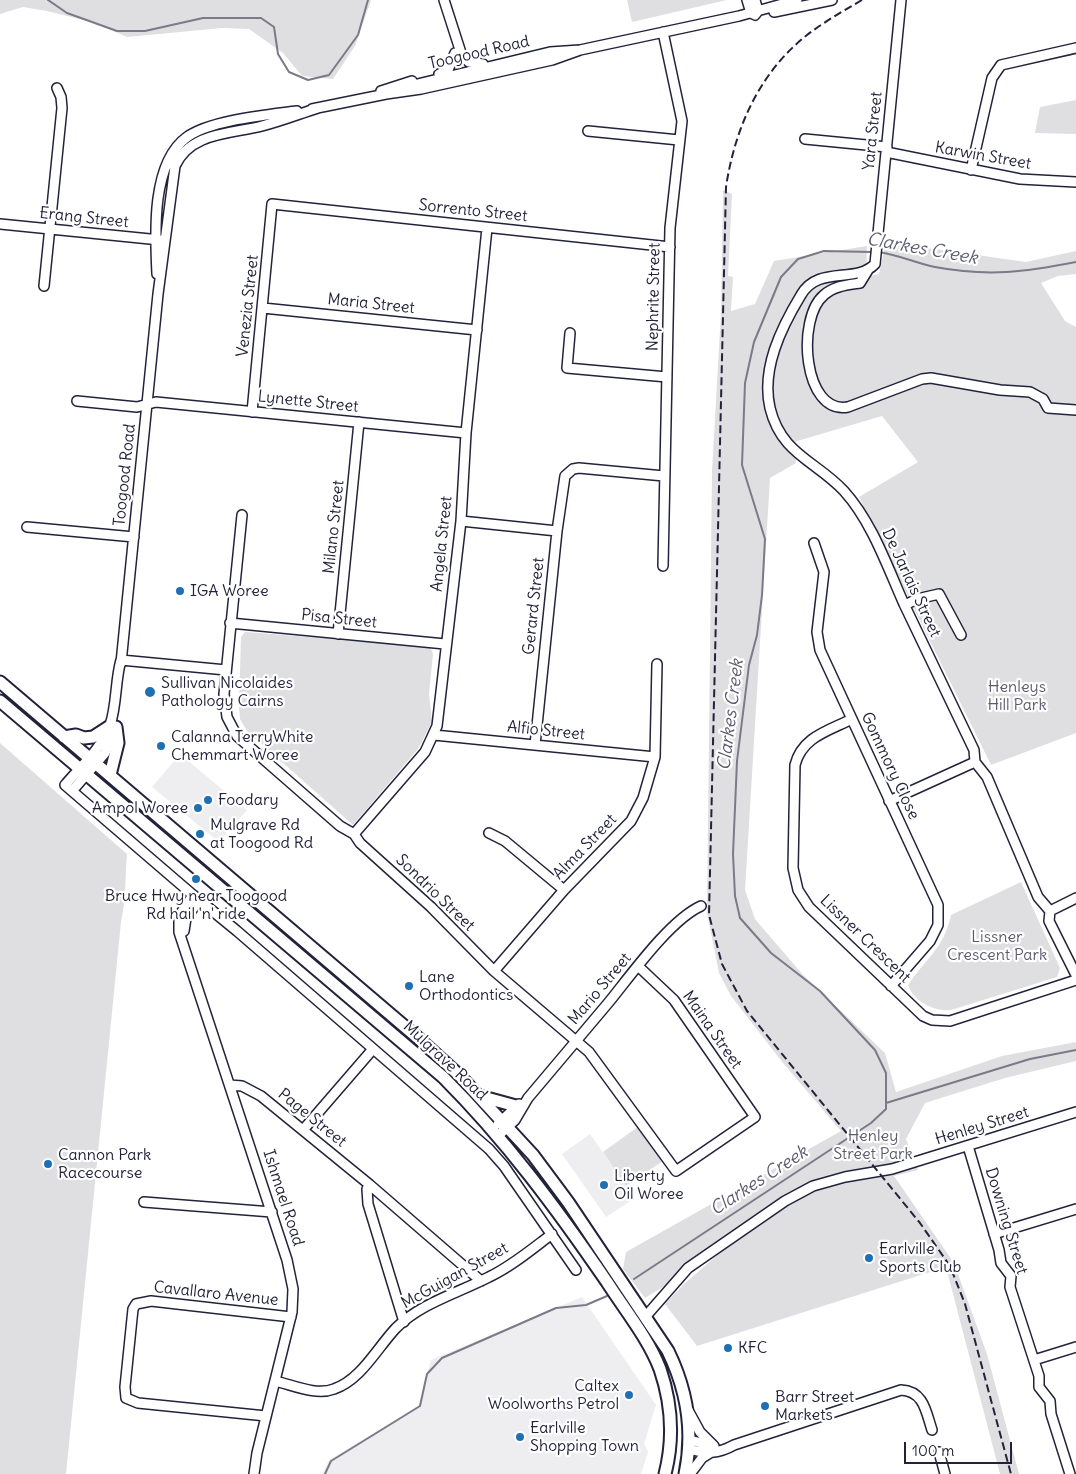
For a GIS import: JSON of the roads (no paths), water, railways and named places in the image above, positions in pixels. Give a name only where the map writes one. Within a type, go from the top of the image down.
[{"type":"main road","name":"Mulgrave Road","points":[[0,682],[417,1037],[506,1123],[552,1180],[646,1316],[672,1358],[688,1410],[689,1445],[685,1474]]},
{"type":"main road","name":"Mulgrave Road","points":[[0,701],[432,1067],[496,1132],[553,1204],[644,1337],[663,1378],[669,1403],[671,1439],[665,1474]]},
{"type":"main road","points":[[64,737],[76,735],[84,738],[93,737],[113,726],[118,743],[110,775]]},
{"type":"main road","points":[[481,1097],[516,1106]]},
{"type":"main road","points":[[671,1439],[689,1445]]},
{"type":"street","points":[[443,0],[461,76]]},
{"type":"street","points":[[443,0],[464,59],[474,64],[496,64]]},
{"type":"street","points":[[748,0],[755,13]]},
{"type":"street","points":[[755,0],[755,13]]},
{"type":"street","name":"Toogood Road","points":[[755,13],[797,0]]},
{"type":"street","name":"Toogood Road","points":[[461,76],[552,60],[580,50],[739,16],[832,0]]},
{"type":"street","name":"Yara Street","points":[[873,265],[877,244],[901,0]]},
{"type":"street","name":"Nephrite Street","points":[[663,32],[682,122],[670,247],[663,566]]},
{"type":"street","points":[[971,170],[992,78],[996,70],[1009,63],[1076,48]]},
{"type":"street","name":"Toogood Road","points":[[158,294],[156,240],[162,176],[169,156],[185,138],[204,128],[260,116],[318,108],[421,89],[496,64],[550,52],[580,50]]},
{"type":"street","points":[[355,100],[400,84],[446,71],[455,53]]},
{"type":"street","points":[[44,286],[62,108],[61,97],[57,88]]},
{"type":"street","name":"Toogood Road","points":[[83,771],[92,761],[113,726],[116,676],[121,660],[158,294],[175,166],[183,152],[204,139],[263,126],[318,108]]},
{"type":"street","points":[[588,131],[679,140]]},
{"type":"street","name":"Karwin Street","points":[[805,139],[886,149],[971,170],[1020,179],[1076,182]]},
{"type":"street","name":"Sorrento Street","points":[[272,204],[670,247]]},
{"type":"street","name":"Venezia Street","points":[[252,412],[272,204]]},
{"type":"street","name":"Erang Street","points":[[0,224],[166,241]]},
{"type":"street","name":"Angela Street","points":[[354,834],[425,752],[434,735],[461,521],[466,433],[487,228]]},
{"type":"street","points":[[873,265],[860,283],[833,288],[817,303],[812,313],[807,342],[809,366],[811,376],[827,401],[838,407],[848,406],[922,379],[931,378],[1000,390],[1030,392],[1043,399],[1048,408],[1076,410]]},
{"type":"street","name":"De Jarlais Street","points":[[873,265],[828,276],[811,284],[804,290],[775,348],[769,370],[768,397],[773,417],[784,440],[800,457],[843,490],[859,511],[974,750],[975,762],[987,777],[1041,903],[1050,911],[1049,921],[1076,975]]},
{"type":"street","name":"Maria Street","points":[[263,308],[477,330]]},
{"type":"street","points":[[570,333],[567,368],[667,378]]},
{"type":"street","name":"Lynette Street","points":[[77,401],[137,408],[156,402],[466,433]]},
{"type":"street","name":"Milano Street","points":[[338,634],[359,422]]},
{"type":"street","name":"Gerard Street","points":[[535,745],[563,481],[568,472],[580,468],[664,476]]},
{"type":"street","name":"Sondrio Street","points":[[242,515],[224,694],[225,710],[237,736],[340,826],[354,834],[360,843],[431,906],[494,971],[577,1040],[596,1060],[676,1171]]},
{"type":"street","points":[[461,521],[557,531]]},
{"type":"street","points":[[27,527],[134,537]]},
{"type":"street","name":"Gommory Close","points":[[814,543],[824,572],[818,640],[820,650],[938,904],[938,925],[930,941],[891,986]]},
{"type":"street","points":[[905,605],[917,599],[940,594],[961,635]]},
{"type":"street","name":"Pisa Street","points":[[230,623],[445,644]]},
{"type":"street","points":[[121,660],[226,670]]},
{"type":"street","name":"Alma Street","points":[[494,971],[564,890],[631,822],[643,798],[655,757],[657,664]]},
{"type":"street","name":"Lissner Crescent","points":[[852,719],[808,740],[797,756],[794,766],[794,879],[809,907],[923,1016],[940,1022],[950,1021],[1076,980]]},
{"type":"street","name":"Alfio Street","points":[[434,735],[655,757]]},
{"type":"street","points":[[889,801],[975,762]]},
{"type":"street","points":[[83,771],[69,788],[489,1149],[552,1234],[576,1270]]},
{"type":"street","points":[[489,833],[506,840],[564,890]]},
{"type":"street","name":"Ishmael Road","points":[[196,898],[184,924],[188,956],[292,1277],[291,1316],[257,1453],[254,1474]]},
{"type":"street","points":[[1050,911],[1076,898]]},
{"type":"street","name":"Mario Street","points":[[496,1132],[523,1108],[528,1098],[638,966],[676,924],[690,911],[701,906]]},
{"type":"street","name":"Maina Street","points":[[638,966],[674,1000],[755,1117],[676,1171]]},
{"type":"street","points":[[303,1130],[373,1049]]},
{"type":"street","name":"Page Street","points":[[230,1085],[242,1086],[255,1092],[370,1185],[481,1281]]},
{"type":"street","name":"Mario Street","points":[[506,1123],[516,1106],[528,1098]]},
{"type":"street","name":"Henley Street","points":[[646,1316],[688,1268],[794,1195],[825,1182],[880,1172],[1076,1112]]},
{"type":"street","name":"Downing Street","points":[[968,1146],[1001,1263],[1011,1276],[1010,1287],[1039,1376],[1039,1387],[1050,1402],[1051,1414],[1070,1474]]},
{"type":"street","points":[[370,1185],[367,1189],[368,1204],[404,1322]]},
{"type":"street","points":[[144,1202],[272,1212]]},
{"type":"street","points":[[994,1234],[1076,1209]]},
{"type":"street","name":"McGuigan Street","points":[[275,1381],[315,1391],[329,1391],[342,1386],[360,1371],[404,1322],[434,1303],[505,1268],[552,1234]]},
{"type":"street","name":"Cavallaro Avenue","points":[[266,1416],[138,1403],[126,1398],[125,1387],[133,1310],[136,1304],[142,1301],[151,1301],[291,1316]]},
{"type":"street","points":[[1034,1360],[1076,1347]]},
{"type":"street","points":[[689,1445],[712,1449],[734,1445],[895,1391],[912,1392],[921,1399],[932,1430]]},
{"type":"street","points":[[688,1410],[712,1449]]},
{"type":"street","points":[[690,1474],[702,1458],[712,1449]]},
{"type":"street","points":[[939,1452],[945,1474]]},
{"type":"street","name":"Ishmael Road","points":[[247,1474],[257,1453]]},
{"type":"waterway","points":[[48,0],[67,13],[117,31],[145,31],[203,18],[261,18],[274,27],[278,54],[289,72],[308,80],[329,75],[358,35],[368,0]]},
{"type":"waterway","name":"Clarkes Creek","points":[[634,1279],[871,1123],[886,1109],[886,1073],[875,1050],[820,991],[771,953],[740,918],[735,896],[733,854],[737,761],[749,665],[757,635],[762,595],[765,539],[742,465],[745,383],[754,342],[781,277],[798,259],[824,251],[872,252]]},
{"type":"waterway","name":"Clarkes Creek","points":[[879,252],[935,267],[972,272],[1023,271],[1076,262]]},
{"type":"waterway","points":[[886,1103],[1030,1059],[1076,1050]]},
{"type":"waterway","name":"Clarkes Creek","points":[[325,1474],[331,1461],[420,1406],[427,1374],[442,1358],[556,1308],[586,1305],[607,1296]]},
{"type":"railway","points":[[862,0],[807,35],[775,66],[752,103],[743,123],[730,165],[726,187],[709,915],[722,964],[747,1011],[920,1223],[950,1266],[965,1304],[1011,1474]]},
{"type":"place","name":"IGA Woree","points":[[180,591]]},
{"type":"place","name":"Sullivan Nicolaides Pathology Cairns","points":[[150,692]]},
{"type":"place","name":"Calanna TerryWhite Chemmart Woree","points":[[161,746]]},
{"type":"place","name":"Foodary","points":[[208,800]]},
{"type":"place","name":"Ampol Woree","points":[[198,808]]},
{"type":"place","name":"Mulgrave Rd at Toogood Rd","points":[[200,834]]},
{"type":"place","name":"Bruce Hwy near Toogood Rd hail 'n' ride","points":[[196,879]]},
{"type":"place","name":"Lane Orthodontics","points":[[409,986]]},
{"type":"place","name":"Cannon Park Racecourse","points":[[48,1164]]},
{"type":"place","name":"Liberty Oil Woree","points":[[604,1185]]},
{"type":"place","name":"Earlville Sports Club","points":[[869,1258]]},
{"type":"place","name":"KFC","points":[[728,1348]]},
{"type":"place","name":"Caltex Woolworths Petrol","points":[[629,1395]]},
{"type":"place","name":"Barr Street Markets","points":[[765,1406]]},
{"type":"place","name":"Earlville Shopping Town","points":[[520,1437]]},
{"type":"park label","name":"Henleys Hill Park","points":[[1017,696]]},
{"type":"park label","name":"Lissner Crescent Park","points":[[997,946]]},
{"type":"park label","name":"Henley Street Park","points":[[873,1145]]}]
